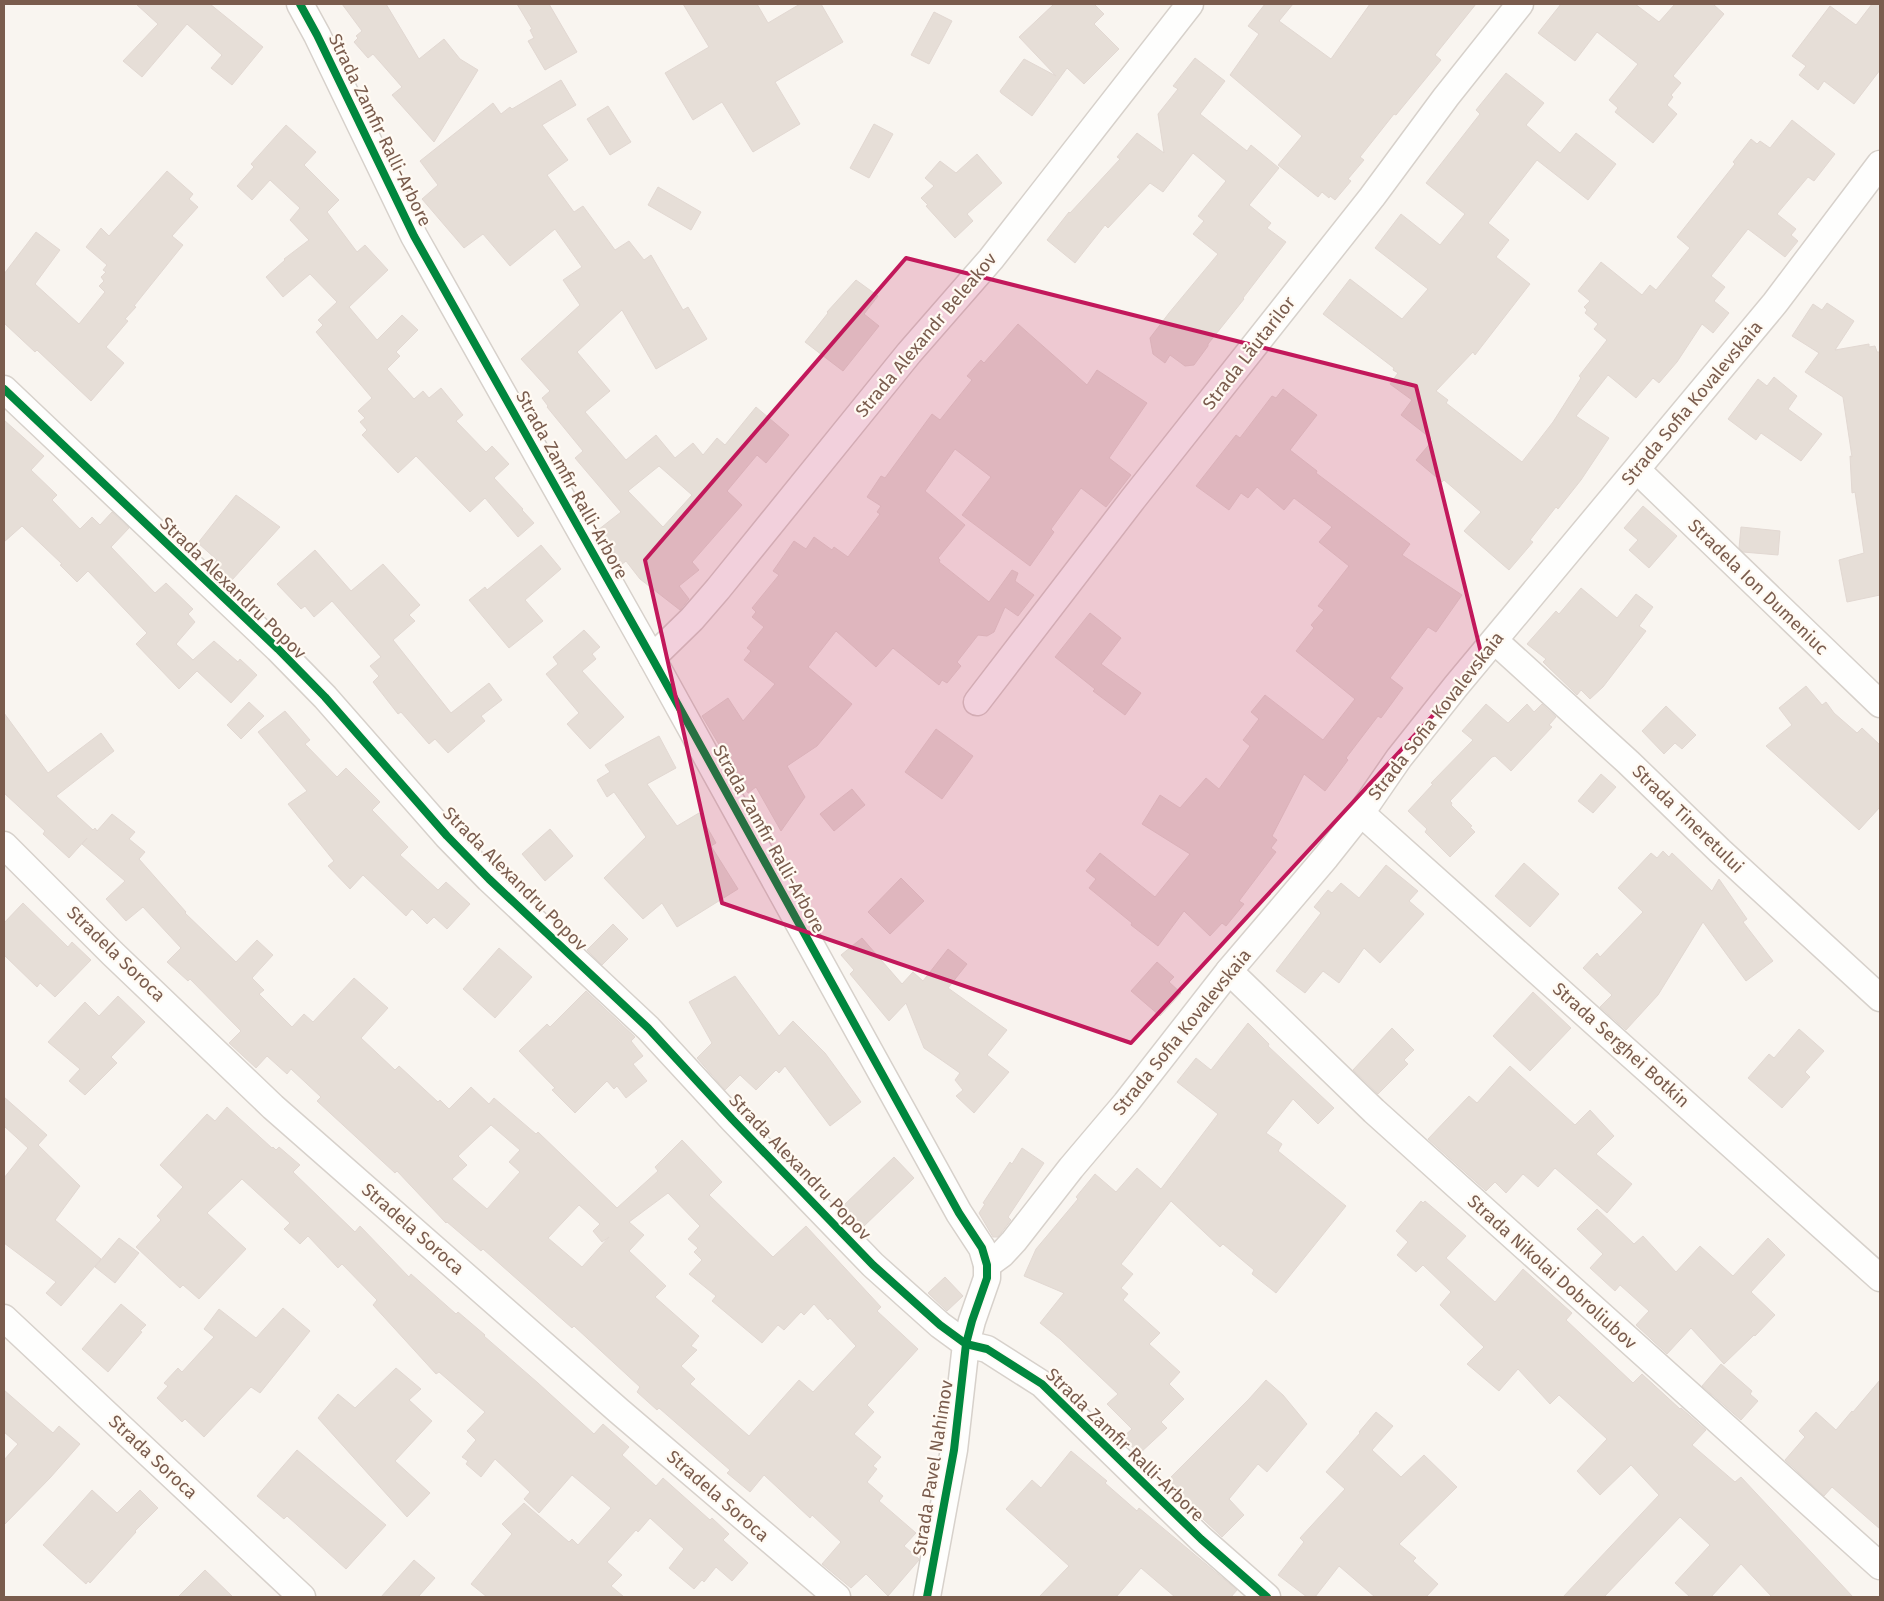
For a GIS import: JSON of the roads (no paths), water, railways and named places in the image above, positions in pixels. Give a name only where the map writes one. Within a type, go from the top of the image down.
[{"type":"street","name":"Strada Zamfir Ralli-Arbore","points":[[300,4],[322,44],[414,236],[652,658],[959,1213],[982,1248],[987,1265]]},
{"type":"street","name":"Strada Alexandr Beleakov","points":[[652,658],[692,619],[718,589],[903,360],[991,259],[1190,4]]},
{"type":"street","name":"Strada Lăutarilor","points":[[977,702],[1133,499],[1372,197],[1446,98],[1520,4]]},
{"type":"street","name":"Strada Sofia Kovalevskaia","points":[[987,1265],[1002,1254],[1014,1241],[1071,1168],[1126,1103],[1229,971],[1312,874],[1361,813],[1398,758],[1774,303],[1880,164]]},
{"type":"street","name":"Strada Alexandru Popov","points":[[4,389],[291,663],[368,744],[447,836],[488,879],[520,906],[648,1028],[732,1119],[873,1265],[940,1325],[966,1344]]},
{"type":"street","name":"Stradela Ion Dumeniuc","points":[[1637,470],[1880,704]]},
{"type":"street","name":"Strada Tineretului","points":[[1494,641],[1628,762],[1720,851],[1880,998]]},
{"type":"street","name":"Strada Serghei Botkin","points":[[1361,813],[1880,1278]]},
{"type":"street","name":"Stradela Sorocа","points":[[4,845],[112,953],[273,1107],[619,1410],[837,1597]]},
{"type":"street","name":"Strada Nikolai Dobroliubov","points":[[1229,971],[1374,1111],[1880,1566]]},
{"type":"street","points":[[966,1344],[987,1278],[987,1265]]},
{"type":"street","name":"Strada Soroca","points":[[4,1318],[302,1597]]},
{"type":"street","name":"Strada Zamfir Ralli-Arbore","points":[[966,1344],[987,1349],[1042,1384],[1201,1538],[1268,1597]]},
{"type":"street","name":"Strada Pavel Nahimov","points":[[926,1597],[954,1450],[966,1344]]}]
